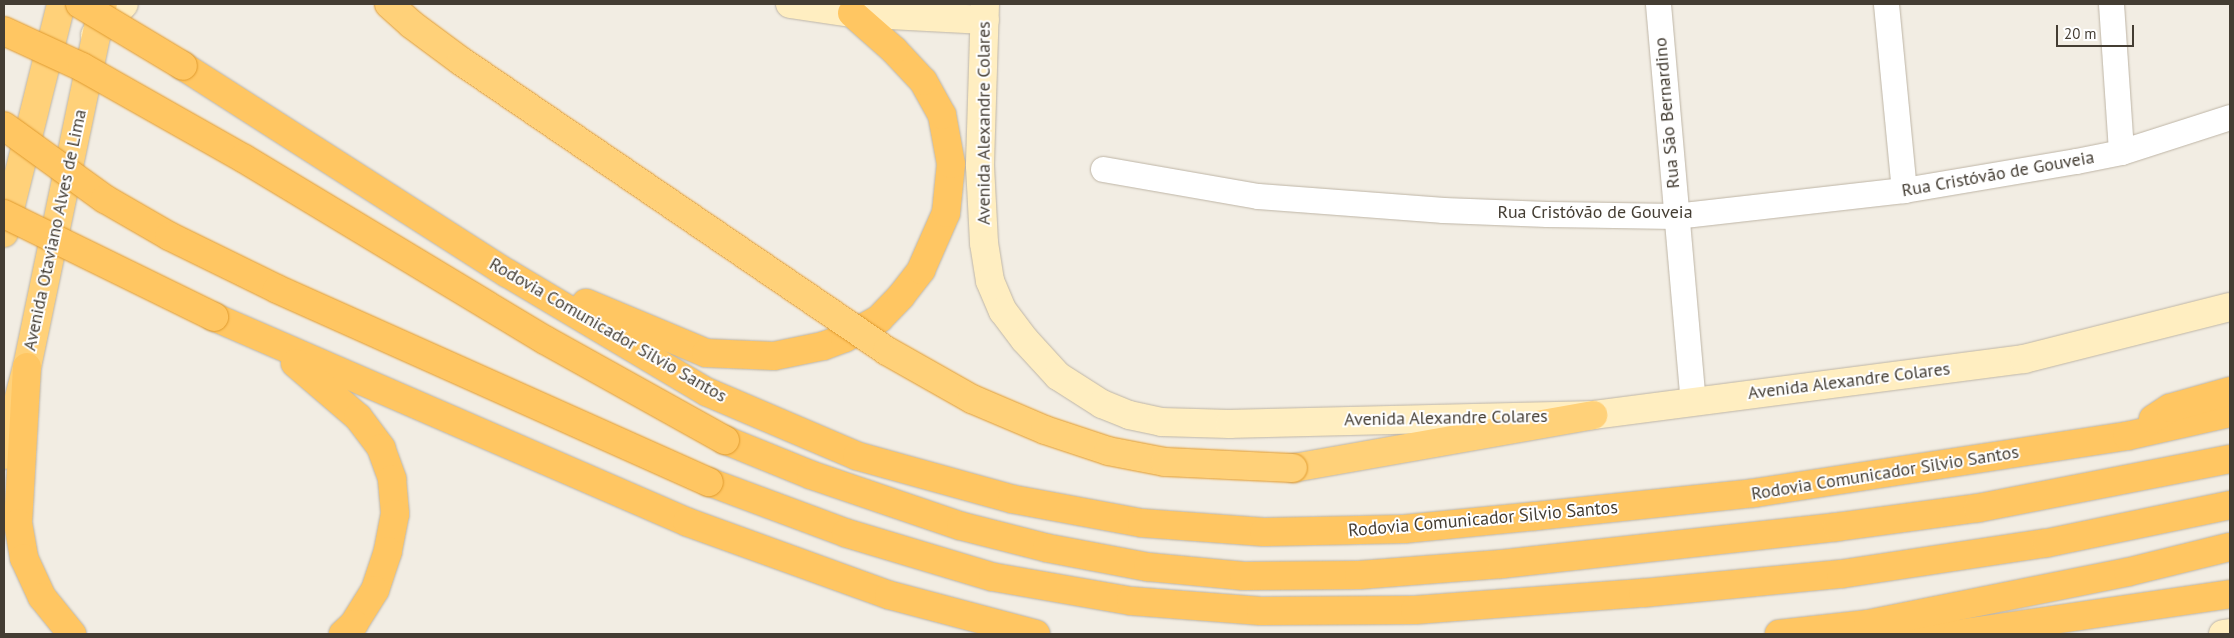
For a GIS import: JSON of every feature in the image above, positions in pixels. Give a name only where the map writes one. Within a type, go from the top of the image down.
[{"type":"highway","points":[[4,234],[61,4]]},
{"type":"highway","name":"Rodovia Comunicador Silvio Santos","points":[[80,4],[183,66],[507,273],[707,392],[857,456],[1012,499],[1142,523],[1264,532],[1404,529],[1754,493],[2127,436],[2230,413]]},
{"type":"highway","name":"Avenida Otaviano Alves de Lima","points":[[4,455],[27,367],[103,4]]},
{"type":"highway","points":[[389,4],[411,24],[461,61],[887,352],[972,399],[1045,430],[1108,451],[1165,462],[1293,468],[1592,415]]},
{"type":"highway","points":[[507,273],[571,296],[706,353],[774,356],[823,346],[845,338],[879,318],[901,296],[921,270],[946,213],[951,164],[942,115],[923,81],[894,50],[852,13]]},
{"type":"highway","points":[[4,31],[82,67],[244,158],[545,340],[725,440],[811,475],[961,526],[1047,548],[1148,567],[1244,576],[1359,575],[1502,564],[1837,527],[1978,508],[2230,460]]},
{"type":"highway","points":[[4,126],[98,194],[169,236],[278,289],[709,482],[846,533],[993,577],[1131,601],[1261,611],[1425,609],[1643,593],[1841,574],[2047,543],[2230,505]]},
{"type":"highway","points":[[4,214],[266,341],[687,522],[889,595],[1036,634]]},
{"type":"highway","points":[[266,341],[330,391],[358,417],[381,448],[392,479],[395,514],[388,550],[375,590],[354,624],[343,634]]},
{"type":"highway","points":[[27,367],[18,523],[24,558],[42,597],[72,634]]},
{"type":"highway","points":[[2127,436],[2170,408],[2230,391]]},
{"type":"highway","points":[[1779,634],[1868,624],[2128,572],[2230,547]]},
{"type":"highway","points":[[1868,624],[1957,634],[2230,594]]},
{"type":"main road","points":[[95,35],[124,4]]},
{"type":"main road","points":[[790,4],[852,13],[985,12]]},
{"type":"main road","name":"Avenida Alexandre Colares","points":[[985,12],[980,166],[984,243],[990,281],[1003,311],[1024,340],[1058,376],[1102,404],[1129,415],[1160,422],[1230,424],[1592,415],[2024,359],[2230,307]]},
{"type":"main road","points":[[2223,634],[2230,633]]},
{"type":"street","name":"Rua São Bernardino","points":[[1658,4],[1675,216],[1693,401]]},
{"type":"street","points":[[1886,4],[1904,190]]},
{"type":"street","points":[[2111,4],[2122,152]]},
{"type":"street","name":"Rua Cristóvão de Gouveia","points":[[1103,169],[1276,197],[1443,210],[1675,216],[1904,190],[2122,152],[2230,117]]}]
